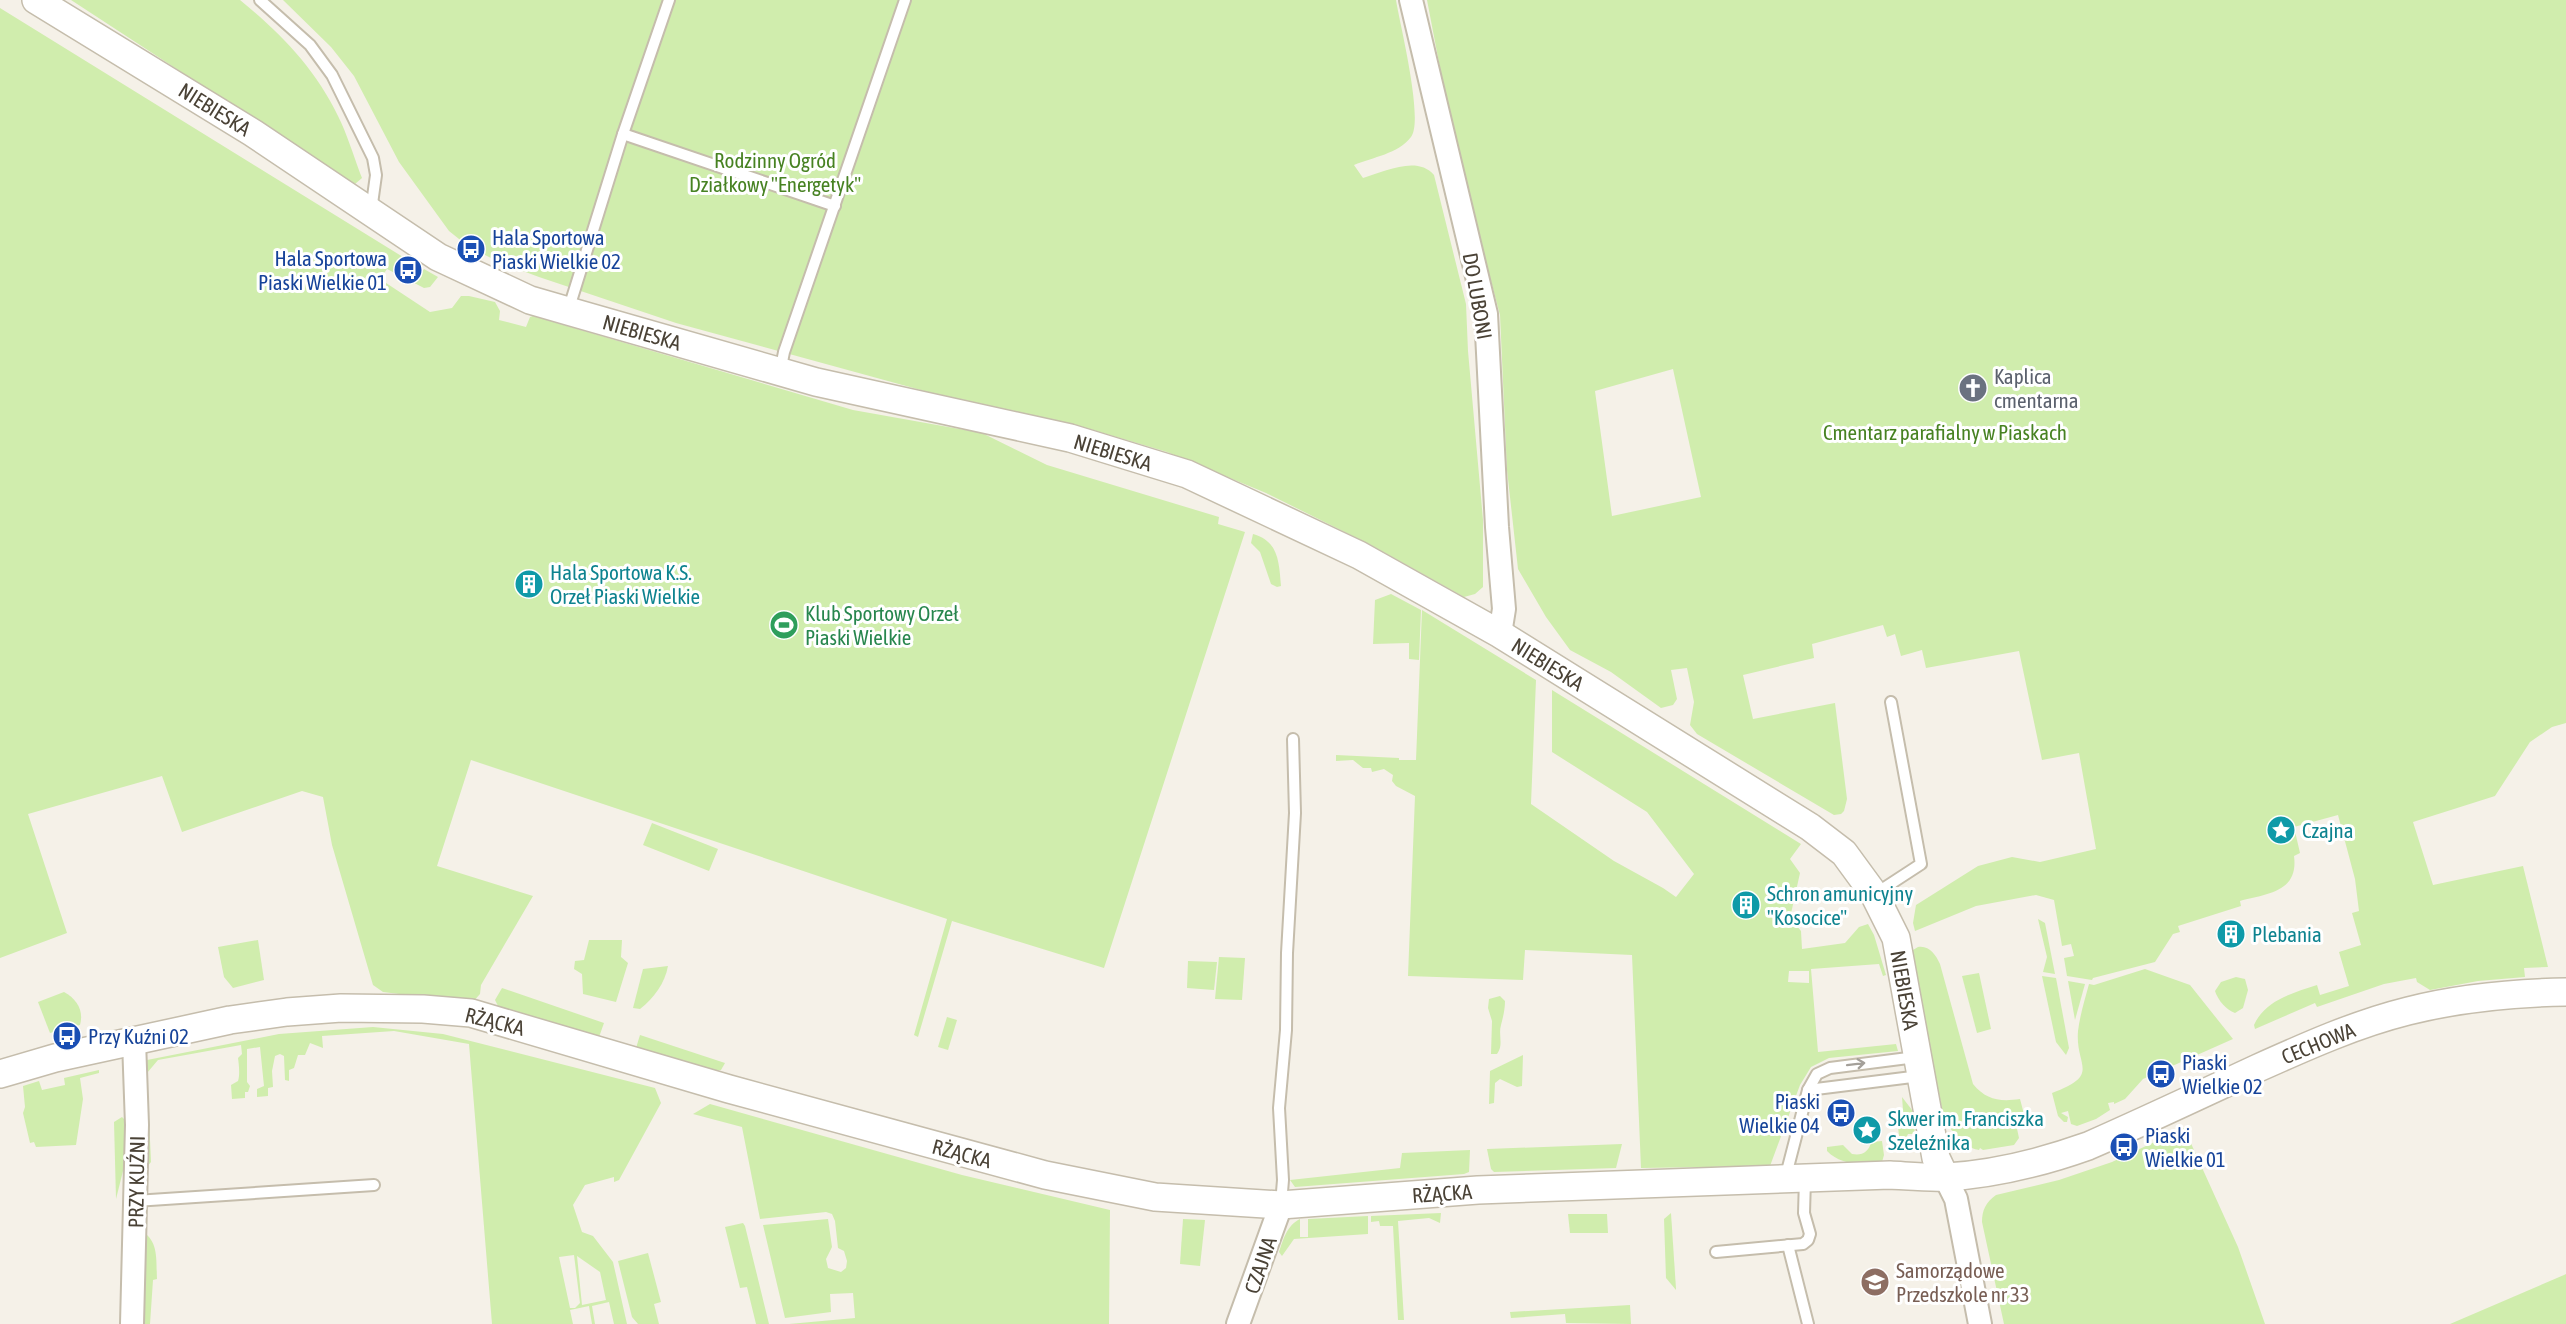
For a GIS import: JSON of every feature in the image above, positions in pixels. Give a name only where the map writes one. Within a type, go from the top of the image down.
[{"type":"street","name":"NIEBIESKA","points":[[36,0],[253,133],[438,257],[530,300],[780,372],[1070,438],[1187,474],[1359,555],[1500,634],[1810,827],[1844,854],[1874,894],[1896,938],[1936,1158],[1945,1177]]},
{"type":"street","name":"DO LUBONI","points":[[1411,0],[1486,314],[1497,527],[1504,609],[1500,634]]},
{"type":"street","name":"CECHOWA","points":[[1945,1177],[2001,1170],[2055,1158],[2129,1128],[2299,1049],[2352,1028],[2407,1011],[2496,995],[2566,992]]},
{"type":"street","name":"RŻĄCKA","points":[[0,1074],[55,1058],[230,1020],[287,1012],[341,1008],[412,1008],[471,1013],[695,1079],[1044,1175],[1155,1197],[1281,1205],[1478,1190],[1890,1175],[1945,1177]]},
{"type":"street","name":"PRZY KUŹNI","points":[[132,1324],[137,1125],[134,1041]]},
{"type":"street","points":[[1945,1177],[1956,1199],[1980,1324]]},
{"type":"street","name":"CZAJNA","points":[[1238,1324],[1281,1205]]},
{"type":"lane","points":[[260,0],[310,45],[332,75],[373,158],[376,175],[371,212]]},
{"type":"lane","points":[[567,311],[669,0]]},
{"type":"lane","points":[[780,372],[784,352],[905,0]]},
{"type":"lane","points":[[623,135],[835,206]]},
{"type":"lane","points":[[1874,894],[1921,864],[1891,702]]},
{"type":"lane","points":[[1281,1205],[1283,1180],[1279,1108],[1286,1030],[1287,953],[1295,813],[1293,739]]},
{"type":"lane","points":[[1808,1090],[1918,1066]]},
{"type":"lane","points":[[1716,1252],[1803,1244],[1808,1240],[1810,1234],[1795,1179],[1808,1090],[1817,1074],[1830,1068],[1918,1066]]},
{"type":"lane","points":[[135,1201],[374,1185]]},
{"type":"lane","points":[[1788,1245],[1808,1324]]},
{"type":"green space","points":[[71,0],[240,0],[283,39],[319,82],[341,123],[362,178],[355,184],[347,180]]},
{"type":"green space","name":"Rodzinny Ogród Działkowy \"Energetyk\"","points":[[283,0],[1396,0],[1413,93],[1414,127],[1406,143],[1385,154],[1354,165],[1363,178],[1390,169],[1410,166],[1427,169],[1434,175],[1466,304],[1483,520],[1483,587],[1475,594],[1464,597],[1371,545],[1266,493],[1167,452],[1073,424],[928,392],[676,323],[501,263],[469,247],[449,231],[399,162],[354,76],[331,47]]},
{"type":"green space","name":"Cmentarz parafialny w Piaskach","points":[[1427,0],[2566,0],[2566,723],[2552,727],[2530,742],[2495,796],[2413,822],[2433,885],[2523,866],[2548,967],[2524,968],[2525,977],[2478,981],[2430,990],[2417,982],[2416,978],[2384,984],[2317,1007],[2315,1003],[2255,1029],[2254,1025],[2265,1009],[2289,995],[2317,985],[2320,995],[2349,986],[2339,952],[2361,945],[2352,913],[2359,911],[2355,879],[2338,815],[2294,827],[2300,853],[2294,856],[2294,868],[2286,885],[2278,890],[2240,901],[2241,906],[2178,926],[2180,932],[2173,934],[2155,962],[2092,980],[2067,976],[2064,958],[2074,956],[2071,944],[2062,946],[2054,900],[2036,895],[1976,906],[1915,931],[1913,923],[1916,905],[1978,866],[2012,857],[2040,862],[2096,849],[2079,753],[2042,760],[2019,651],[1926,668],[1922,650],[1901,656],[1895,634],[1887,637],[1883,625],[1812,644],[1814,658],[1743,675],[1753,719],[1835,703],[1847,799],[1844,811],[1834,815],[1697,734],[1690,725],[1694,702],[1687,668],[1671,670],[1677,699],[1673,705],[1661,708],[1611,672],[1570,650],[1546,617],[1518,569],[1507,470],[1500,315],[1454,141]],"holes":[[[1673,369],[1701,497],[1612,516],[1595,391]]]},
{"type":"green space","points":[[0,8],[403,257],[396,269],[415,281],[424,269],[438,277],[430,287],[424,288],[387,269],[380,279],[430,312],[452,308],[461,296],[469,296],[495,302],[500,311],[499,320],[526,327],[530,317],[533,316],[853,410],[982,433],[1047,465],[1219,517],[1218,524],[1245,532],[1104,968],[952,921],[918,1037],[914,1035],[947,919],[471,760],[437,866],[533,896],[481,985],[480,994],[472,1003],[383,992],[373,985],[332,845],[323,797],[302,791],[182,832],[162,776],[28,814],[67,933],[0,958]]},
{"type":"green space","points":[[1253,534],[1262,537],[1273,547],[1278,561],[1281,586],[1271,584],[1260,552],[1251,543]]},
{"type":"green space","points":[[1391,594],[1421,610],[1419,660],[1409,659],[1409,643],[1373,644],[1375,600]]},
{"type":"green space","points":[[1422,610],[1536,680],[1531,804],[1614,861],[1676,897],[1694,874],[1647,812],[1552,752],[1552,690],[1801,844],[1790,859],[1800,873],[1790,918],[1801,931],[1802,949],[1845,943],[1859,927],[1868,924],[1874,935],[1886,975],[1883,976],[1879,964],[1811,969],[1818,1052],[1896,1044],[1898,1051],[1829,1058],[1811,1067],[1800,1085],[1770,1166],[1641,1168],[1632,955],[1525,950],[1523,980],[1408,976],[1415,796],[1396,786],[1392,781],[1393,775],[1384,769],[1372,772],[1371,768],[1363,768],[1353,760],[1336,761],[1336,755],[1416,760]],"holes":[[[1789,971],[1809,971],[1809,983],[1788,982]]]},
{"type":"green space","points":[[652,823],[718,849],[709,871],[643,845]]},
{"type":"green space","points":[[2038,919],[2045,923],[2055,974],[2043,972],[2047,957]]},
{"type":"green space","points":[[258,940],[264,980],[233,988],[224,977],[218,947]]},
{"type":"green space","points":[[589,940],[622,940],[621,957],[628,963],[616,1002],[583,994],[582,974],[574,969],[575,961],[584,960]]},
{"type":"green space","points":[[1918,947],[1929,949],[1940,964],[1973,1084],[1983,1094],[1994,1099],[2020,1099],[2025,1118],[2016,1124],[2019,1138],[2014,1145],[1983,1150],[1975,1149],[1969,1146],[1963,1137],[1959,1139],[1945,1122],[1908,953]]},
{"type":"green space","points":[[1219,957],[1245,958],[1242,1000],[1215,999]]},
{"type":"green space","points":[[1188,961],[1217,962],[1214,990],[1187,988]]},
{"type":"green space","points":[[668,966],[662,984],[650,1000],[640,1009],[633,1008],[643,969]]},
{"type":"green space","points":[[2145,969],[2190,985],[2233,1039],[2143,1079],[2125,1099],[2114,1104],[2114,1102],[2108,1103],[2110,1110],[2096,1119],[2077,1126],[2071,1124],[2068,1111],[2061,1113],[2068,1117],[2067,1122],[2064,1122],[2058,1116],[2052,1093],[2077,1080],[2081,1075],[2083,1068],[2078,1031],[2089,984],[2094,985]]},
{"type":"green space","points":[[1979,973],[1991,1029],[1977,1033],[1962,976]]},
{"type":"green space","points":[[2042,976],[2056,978],[2069,1048],[2066,1055],[2056,1042]]},
{"type":"green space","points":[[2236,977],[2245,979],[2248,990],[2243,1008],[2235,1013],[2228,1010],[2215,991],[2221,982]]},
{"type":"green space","points":[[2068,981],[2085,984],[2075,1020]]},
{"type":"green space","points":[[502,988],[604,1023],[599,1037],[500,1010],[495,1000]]},
{"type":"green space","points":[[64,992],[73,998],[80,1010],[80,1025],[50,1033],[38,1002]]},
{"type":"green space","points":[[1500,996],[1505,1001],[1500,1029],[1500,1047],[1497,1054],[1491,1054],[1492,1021],[1488,1008],[1489,999]]},
{"type":"green space","points":[[947,1017],[957,1020],[948,1050],[938,1047]]},
{"type":"green space","points":[[373,1027],[443,1034],[655,1088],[661,1103],[619,1180],[614,1182],[614,1177],[585,1185],[573,1205],[582,1232],[593,1236],[613,1262],[627,1324],[614,1324],[609,1302],[592,1306],[595,1324],[592,1324],[589,1306],[570,1310],[573,1324],[492,1324],[469,1044],[394,1031],[322,1036],[323,1048],[310,1043],[305,1055],[298,1055],[294,1068],[289,1070],[289,1081],[285,1080],[284,1056],[280,1054],[275,1056],[272,1071],[273,1087],[268,1088],[268,1096],[257,1097],[257,1089],[264,1086],[260,1047],[247,1049],[247,1082],[250,1086],[248,1092],[245,1092],[245,1098],[232,1099],[231,1085],[239,1079],[238,1058],[242,1054],[241,1045],[158,1060],[147,1073],[147,1060],[279,1034]],"holes":[[[574,1255],[580,1303],[575,1308],[570,1308],[559,1257]],[[577,1256],[600,1272],[606,1300],[582,1305]]]},
{"type":"green space","points":[[640,1035],[725,1063],[721,1070],[714,1071],[636,1048]]},
{"type":"green space","points":[[1523,1055],[1522,1086],[1517,1087],[1500,1079],[1495,1083],[1494,1103],[1489,1104],[1490,1071]]},
{"type":"green space","points":[[99,1070],[99,1073],[80,1078],[83,1099],[76,1145],[36,1147],[34,1142],[30,1143],[23,1113],[25,1107],[23,1086],[39,1081],[42,1090],[65,1085],[64,1078]]},
{"type":"green space","points":[[147,1073],[151,1162],[146,1168]]},
{"type":"green space","points":[[1902,1097],[1912,1110],[1915,1134],[1908,1134],[1901,1148],[1893,1153],[1892,1147],[1900,1144],[1898,1127],[1890,1126],[1888,1111],[1903,1110]]},
{"type":"green space","points":[[710,1104],[962,1175],[1110,1210],[1109,1324],[789,1324],[855,1318],[853,1293],[830,1294],[831,1312],[785,1318],[763,1225],[828,1219],[832,1247],[826,1259],[828,1268],[841,1272],[846,1268],[847,1261],[844,1251],[838,1248],[835,1221],[832,1214],[826,1212],[760,1219],[742,1127],[693,1114]]},
{"type":"green space","points":[[122,1117],[125,1120],[125,1163],[116,1199],[114,1122]]},
{"type":"green space","points":[[2184,1128],[2238,1247],[2265,1324],[2004,1324],[1982,1222],[1987,1203],[1996,1195],[2059,1180],[2112,1162]]},
{"type":"green space","points":[[1882,1141],[1884,1155],[1882,1162],[1846,1162],[1827,1151],[1827,1147],[1843,1145],[1852,1154],[1859,1154],[1867,1151],[1871,1142]]},
{"type":"green space","points":[[1622,1144],[1616,1168],[1494,1172],[1491,1169],[1487,1149]]},
{"type":"green space","points":[[1470,1150],[1469,1172],[1464,1174],[1295,1187],[1290,1180],[1400,1168],[1402,1153]]},
{"type":"green space","points":[[1441,1213],[1440,1223],[1429,1218],[1398,1221],[1404,1320],[1398,1320],[1393,1226],[1380,1226],[1379,1221],[1371,1222],[1371,1216]]},
{"type":"green space","points":[[1671,1213],[1676,1290],[1666,1278],[1664,1219]]},
{"type":"green space","points":[[1568,1214],[1607,1214],[1608,1233],[1570,1233]]},
{"type":"green space","points":[[1368,1216],[1368,1234],[1294,1239],[1282,1256],[1279,1252],[1289,1229],[1300,1219],[1300,1237],[1308,1237],[1308,1219]]},
{"type":"green space","points":[[1183,1219],[1205,1220],[1200,1266],[1180,1264]]},
{"type":"green space","points":[[743,1223],[769,1324],[756,1324],[747,1287],[740,1288],[725,1227]]},
{"type":"green space","points":[[143,1232],[152,1241],[156,1259],[157,1279],[153,1280],[150,1324],[143,1324]]},
{"type":"green space","points":[[648,1253],[661,1302],[654,1304],[659,1324],[638,1324],[632,1317],[618,1261]]},
{"type":"green space","points":[[2566,1274],[2566,1324],[2450,1324],[2564,1275]]},
{"type":"green space","points":[[1630,1305],[1631,1324],[1566,1323],[1565,1314],[1511,1318],[1510,1312]]},
{"type":"place","name":"Hala Sportowa Piaski Wielkie 02","points":[[471,249]]},
{"type":"place","name":"Hala Sportowa Piaski Wielkie 01","points":[[408,270]]},
{"type":"place","name":"Kaplica cmentarna","points":[[1973,388]]},
{"type":"place","name":"Hala Sportowa K.S. Orzeł Piaski Wielkie","points":[[529,584]]},
{"type":"place","name":"Klub Sportowy Orzeł Piaski Wielkie","points":[[784,625]]},
{"type":"place","name":"Czajna","points":[[2281,830]]},
{"type":"place","name":"Schron amunicyjny \"Kosocice\"","points":[[1746,905]]},
{"type":"place","name":"Plebania","points":[[2231,934]]},
{"type":"place","name":"Przy Kuźni 02","points":[[67,1036]]},
{"type":"place","name":"Piaski Wielkie 02","points":[[2161,1074]]},
{"type":"place","name":"Piaski Wielkie 04","points":[[1841,1113]]},
{"type":"place","name":"Skwer im. Franciszka Szeleźnika","points":[[1867,1130]]},
{"type":"place","name":"Piaski Wielkie 01","points":[[2124,1147]]},
{"type":"place","name":"Samorządowe Przedszkole nr 33","points":[[1875,1282]]}]
